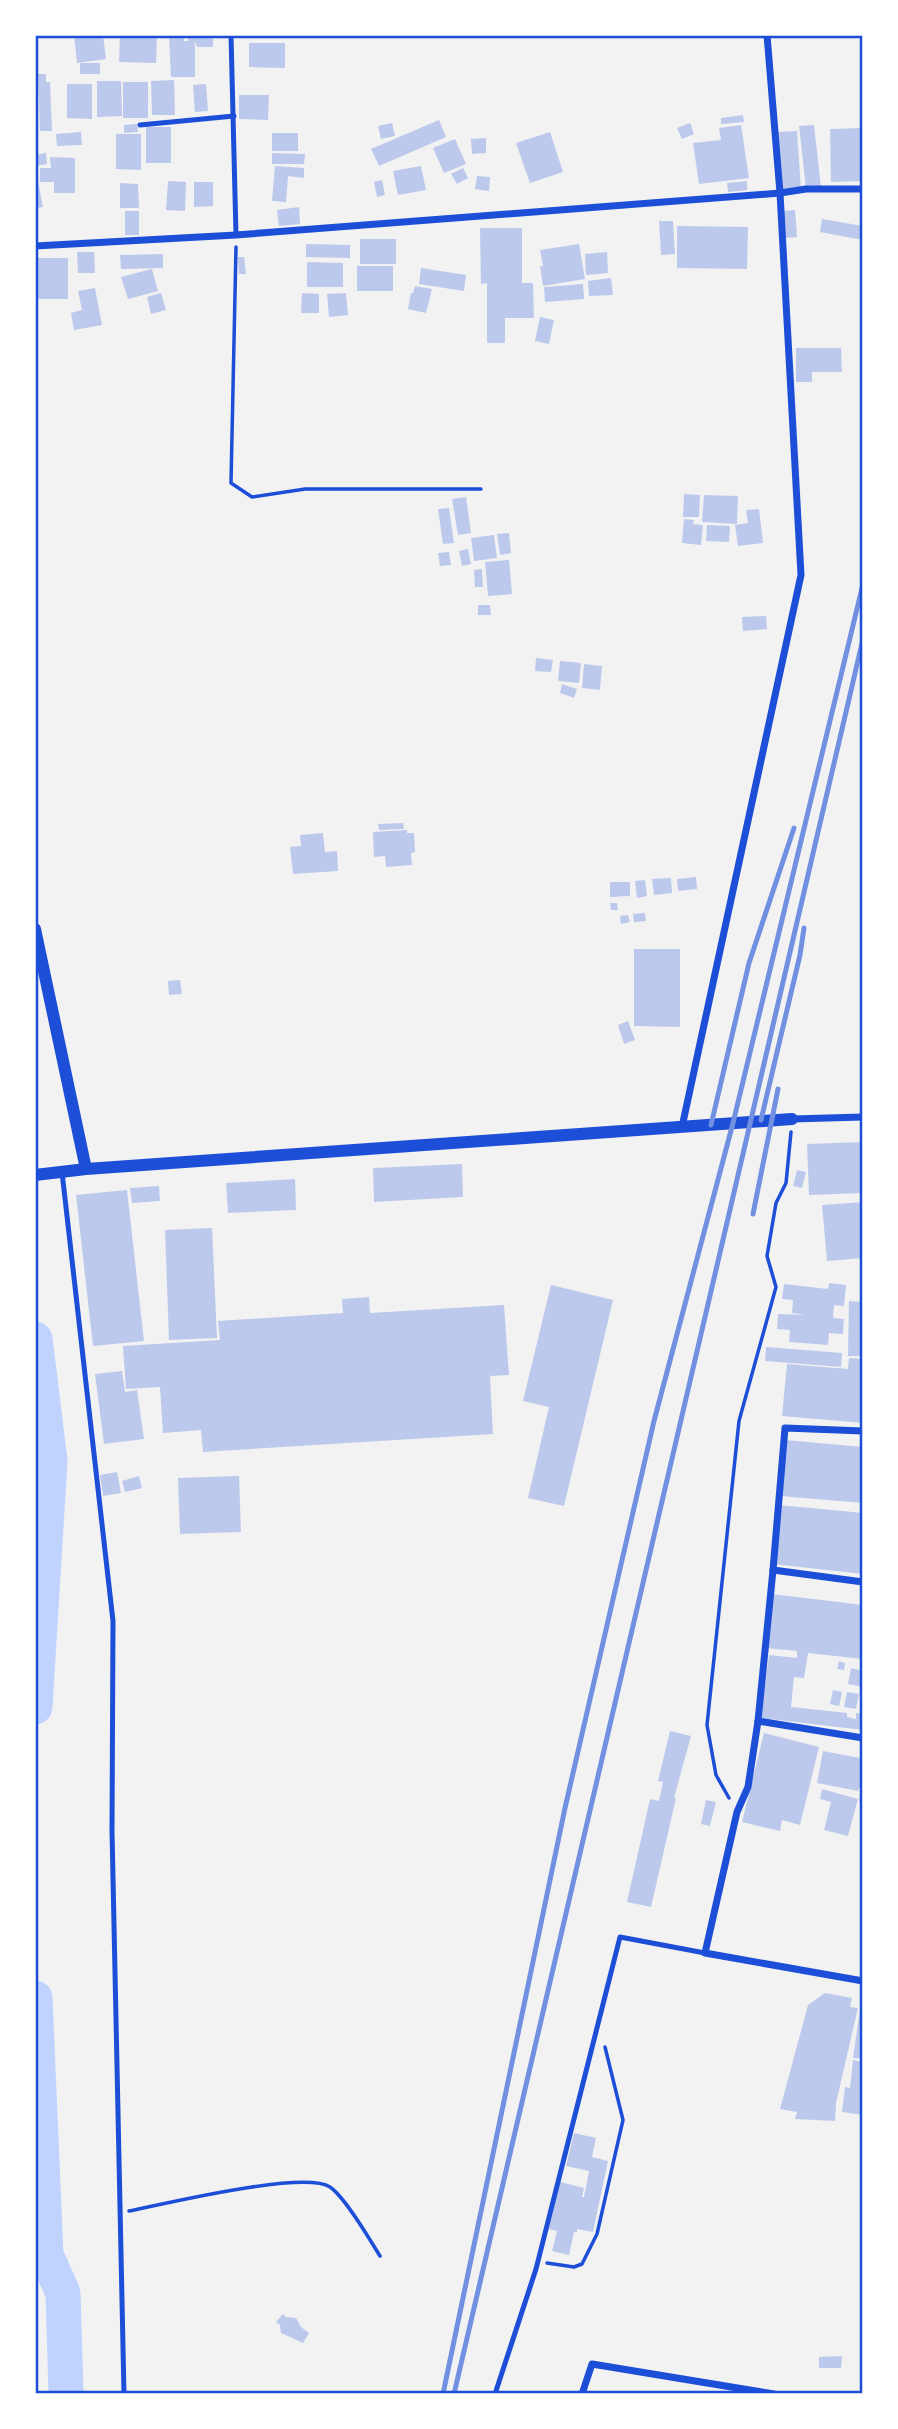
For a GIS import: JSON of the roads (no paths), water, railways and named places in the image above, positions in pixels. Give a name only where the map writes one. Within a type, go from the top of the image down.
[{"type":"street","points":[[682,1127],[801,575],[780,193],[767,35]]},
{"type":"street","points":[[35,246],[236,235],[806,189],[863,189]]},
{"type":"street","points":[[35,929],[86,1169]]},
{"type":"street","points":[[35,1175],[86,1169],[792,1119],[863,1117]]},
{"type":"street","points":[[863,1432],[785,1428],[758,1721],[748,1787],[737,1812],[705,1953],[863,1981]]},
{"type":"street","points":[[773,1570],[863,1582]]},
{"type":"street","points":[[758,1721],[863,1738]]},
{"type":"street","points":[[582,2394],[592,2364],[774,2394]]},
{"type":"lane","points":[[231,35],[236,235]]},
{"type":"lane","points":[[139,125],[234,116]]},
{"type":"lane","points":[[62,1172],[113,1621],[112,1831],[124,2394]]},
{"type":"lane","points":[[495,2394],[538,2261],[620,1937],[705,1953]]},
{"type":"waterway","points":[[35,1339],[50,1461],[35,1707]]},
{"type":"waterway","points":[[35,1998],[46,2255],[63,2293],[66,2394]]},
{"type":"railway","points":[[443,2394],[565,1808],[654,1421],[733,1123],[863,584]]},
{"type":"railway","points":[[454,2394],[863,639]]},
{"type":"railway","points":[[711,1125],[749,963],[794,828]]},
{"type":"railway","points":[[761,1120],[804,928]]},
{"type":"railway","points":[[753,1214],[778,1089]]}]
